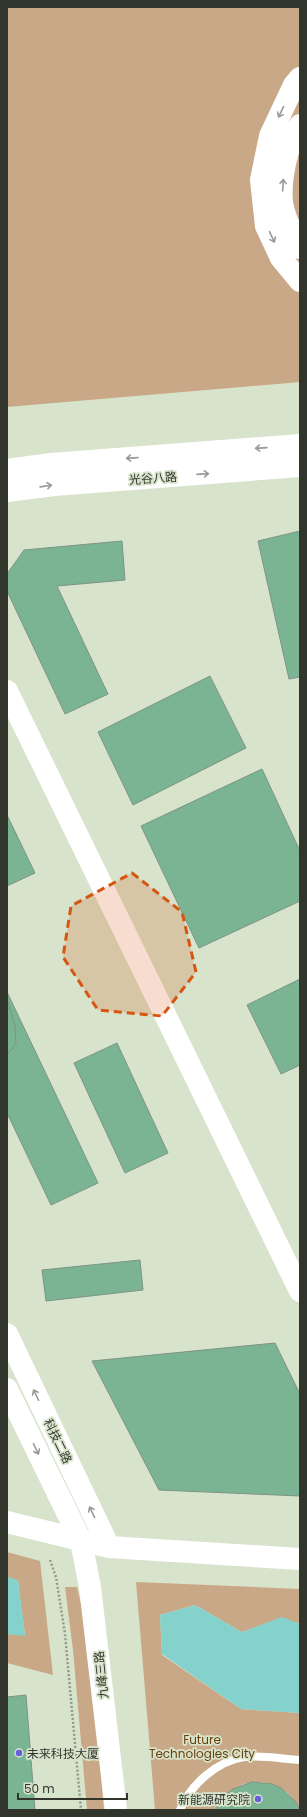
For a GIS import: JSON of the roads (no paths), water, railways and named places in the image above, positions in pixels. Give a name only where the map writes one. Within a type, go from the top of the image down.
[{"type":"main road","points":[[300,78],[294,85],[270,136],[261,180],[266,226],[282,258],[300,281]]},
{"type":"main road","points":[[300,125],[294,133],[284,170],[282,203],[293,237],[300,248]]},
{"type":"main road","name":"光谷八路","points":[[7,470],[51,464],[300,445]]},
{"type":"main road","name":"光谷八路","points":[[7,491],[54,485],[300,466]]},
{"type":"main road","points":[[7,691],[300,1290]]},
{"type":"main road","name":"科技二路","points":[[7,1334],[109,1547]]},
{"type":"main road","name":"科技二路","points":[[7,1389],[81,1541]]},
{"type":"main road","points":[[7,1522],[109,1547],[300,1559]]},
{"type":"main road","name":"九峰三路","points":[[81,1541],[90,1587],[116,1810]]},
{"type":"lane","points":[[180,1810],[192,1789],[202,1779],[214,1769],[231,1761],[244,1757],[300,1760]]},
{"type":"water","points":[[7,1577],[18,1580],[25,1636],[7,1634]]},
{"type":"water","points":[[195,1605],[242,1632],[282,1617],[300,1624],[300,1713],[241,1709],[162,1654],[160,1615]]},
{"type":"place","name":"未来科技大厦","points":[[19,1753]]},
{"type":"place","name":"新能源研究院","points":[[258,1799]]},
{"type":"park label","name":"Future Technologies City","points":[[202,1746]]}]
